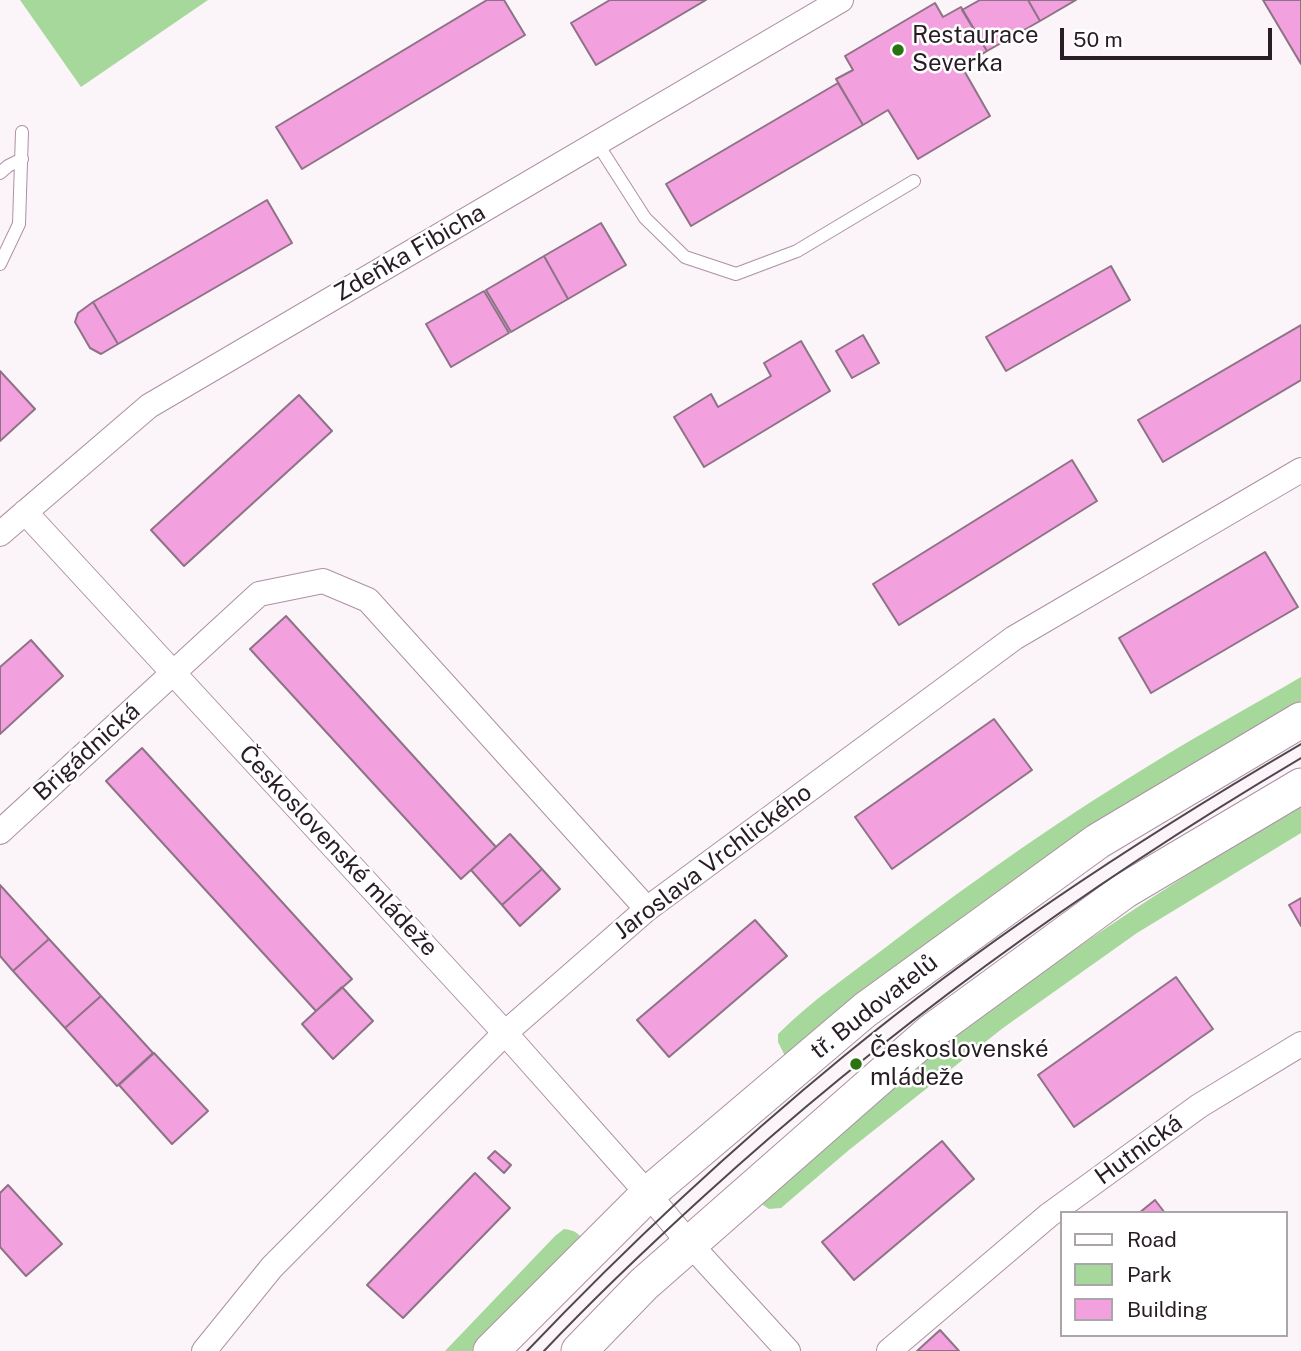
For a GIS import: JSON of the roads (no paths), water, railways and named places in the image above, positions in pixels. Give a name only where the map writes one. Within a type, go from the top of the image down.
[{"type":"street","name":"Zdeňka Fibicha","points":[[0,534],[149,406],[841,0]]},
{"type":"street","name":"Jaroslava Vrchlického","points":[[204,1351],[272,1267],[505,1032],[647,909],[1014,638],[1301,470]]},
{"type":"street","name":"Československé mládeže","points":[[24,512],[505,1032],[690,1244],[788,1351]]},
{"type":"street","name":"Brigádnická","points":[[0,832],[259,594],[323,581],[368,600],[647,909]]},
{"type":"street","name":"tř. Budovatelů","points":[[491,1351],[648,1194],[864,1010],[1098,841],[1301,720]]},
{"type":"street","points":[[579,1351],[644,1284],[931,1032],[1124,891],[1301,786]]},
{"type":"street","name":"Hutnická","points":[[889,1351],[1049,1215],[1199,1106],[1301,1044]]},
{"type":"lane","points":[[0,264],[19,224],[22,132]]},
{"type":"lane","points":[[597,143],[645,218],[685,257],[736,274],[797,251],[915,181]]},
{"type":"lane","points":[[0,173],[22,159]]},
{"type":"tram line","points":[[527,1351],[641,1236],[721,1162],[802,1091],[898,1013],[1066,891],[1301,744]]},
{"type":"tram line","points":[[544,1351],[622,1272],[773,1134],[917,1017],[1067,908],[1144,856],[1301,758]]},
{"type":"place","name":"Restaurace Severka","points":[[898,50]]},
{"type":"place","name":"Československé mládeže","points":[[856,1064]]}]
